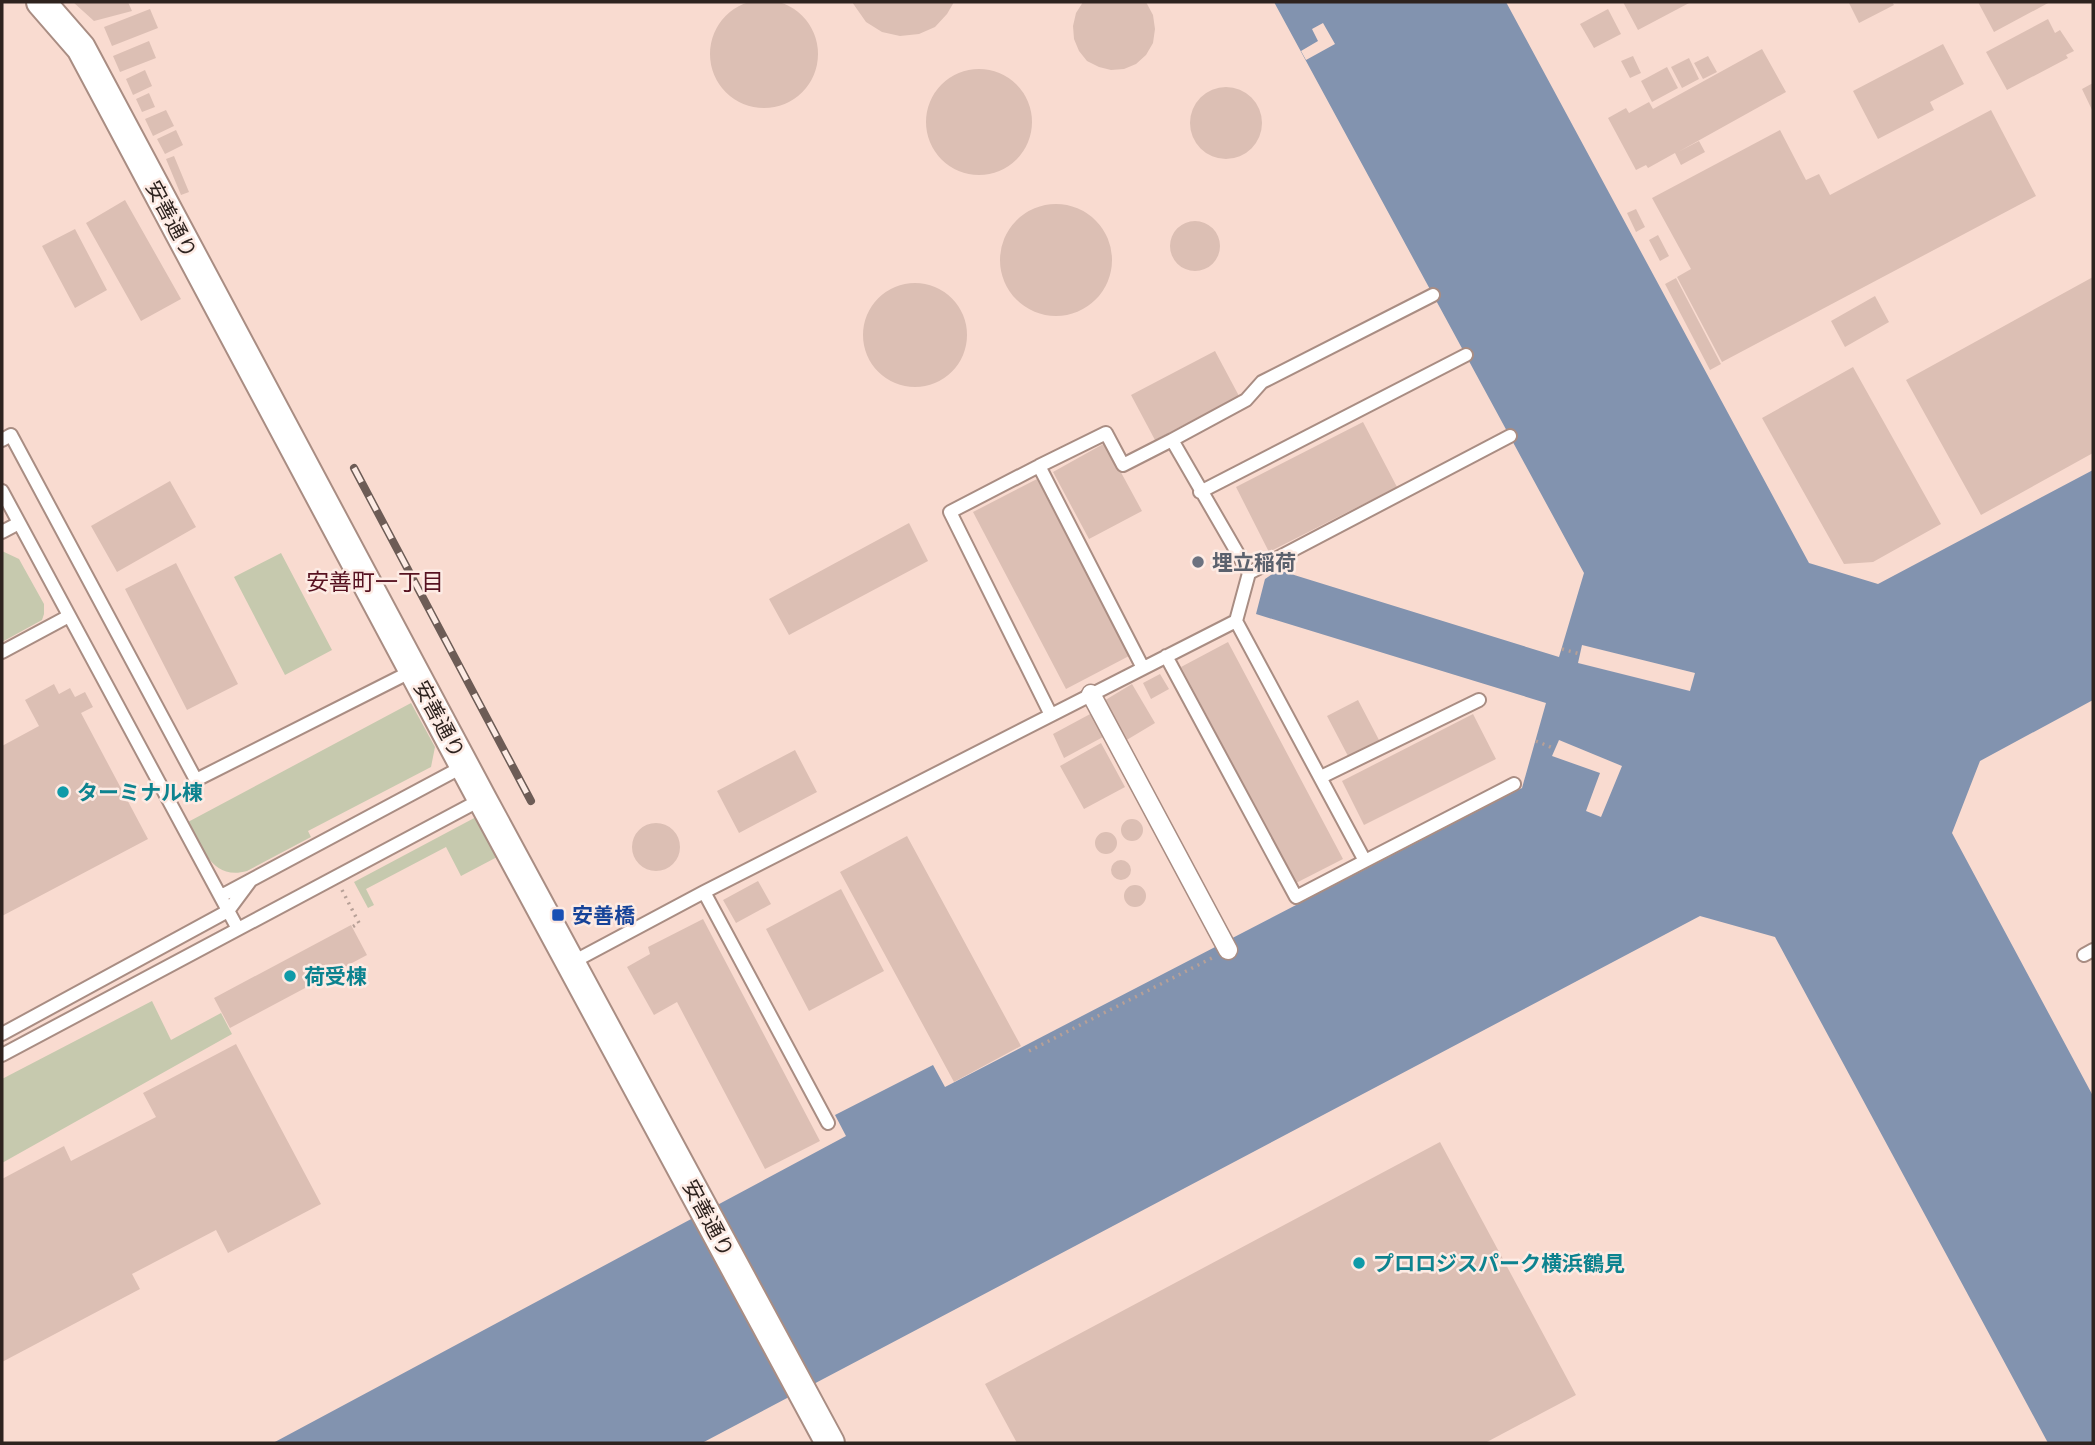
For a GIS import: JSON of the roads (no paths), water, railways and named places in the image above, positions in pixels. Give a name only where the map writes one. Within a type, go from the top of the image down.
[{"type":"street","name":"安善通り","points":[[41,2],[81,48],[464,766],[830,1443]]},
{"type":"street","points":[[1091,694],[1228,950]]},
{"type":"lane","points":[[1051,715],[950,512],[1106,433],[1123,465],[1247,400],[1262,382],[1433,295]]},
{"type":"lane","points":[[1200,492],[1466,355]]},
{"type":"lane","points":[[2,440],[11,435],[196,780],[414,670]]},
{"type":"lane","points":[[1249,573],[1510,436]]},
{"type":"lane","points":[[1172,440],[1249,573],[1236,621],[1366,861]]},
{"type":"lane","points":[[1039,466],[1143,668]]},
{"type":"lane","points":[[2,491],[238,929]]},
{"type":"lane","points":[[2,532],[19,523]]},
{"type":"lane","points":[[2,652],[69,616]]},
{"type":"lane","points":[[571,963],[704,892],[1236,621]]},
{"type":"lane","points":[[1166,656],[1297,897],[1514,784]]},
{"type":"lane","points":[[1321,777],[1479,700]]},
{"type":"lane","points":[[220,896],[464,766]]},
{"type":"lane","points":[[2,1055],[482,799]]},
{"type":"lane","points":[[2,1034],[229,911],[251,880]]},
{"type":"lane","points":[[704,892],[828,1123]]},
{"type":"water","points":[[1274,2],[1506,2],[1809,563],[1878,584],[2093,470],[2093,700],[1980,761],[1952,833],[2093,1096],[2093,1443],[2048,1443],[1775,937],[1700,916],[702,1443],[273,1443],[846,1136],[835,1115],[933,1065],[945,1087],[1522,788],[1546,703],[1256,614],[1265,579],[1278,570],[1559,657],[1584,573]]},
{"type":"railway","points":[[354,468],[531,801]]},
{"type":"place","name":"埋立稲荷","points":[[1198,562]]},
{"type":"place","name":"ターミナル棟","points":[[63,792]]},
{"type":"place","name":"安善橋","points":[[558,915]]},
{"type":"place","name":"荷受棟","points":[[290,976]]},
{"type":"place","name":"プロロジスパーク横浜鶴見","points":[[1359,1263]]},
{"type":"district","name":"安善町一丁目","points":[[375,581]]}]
